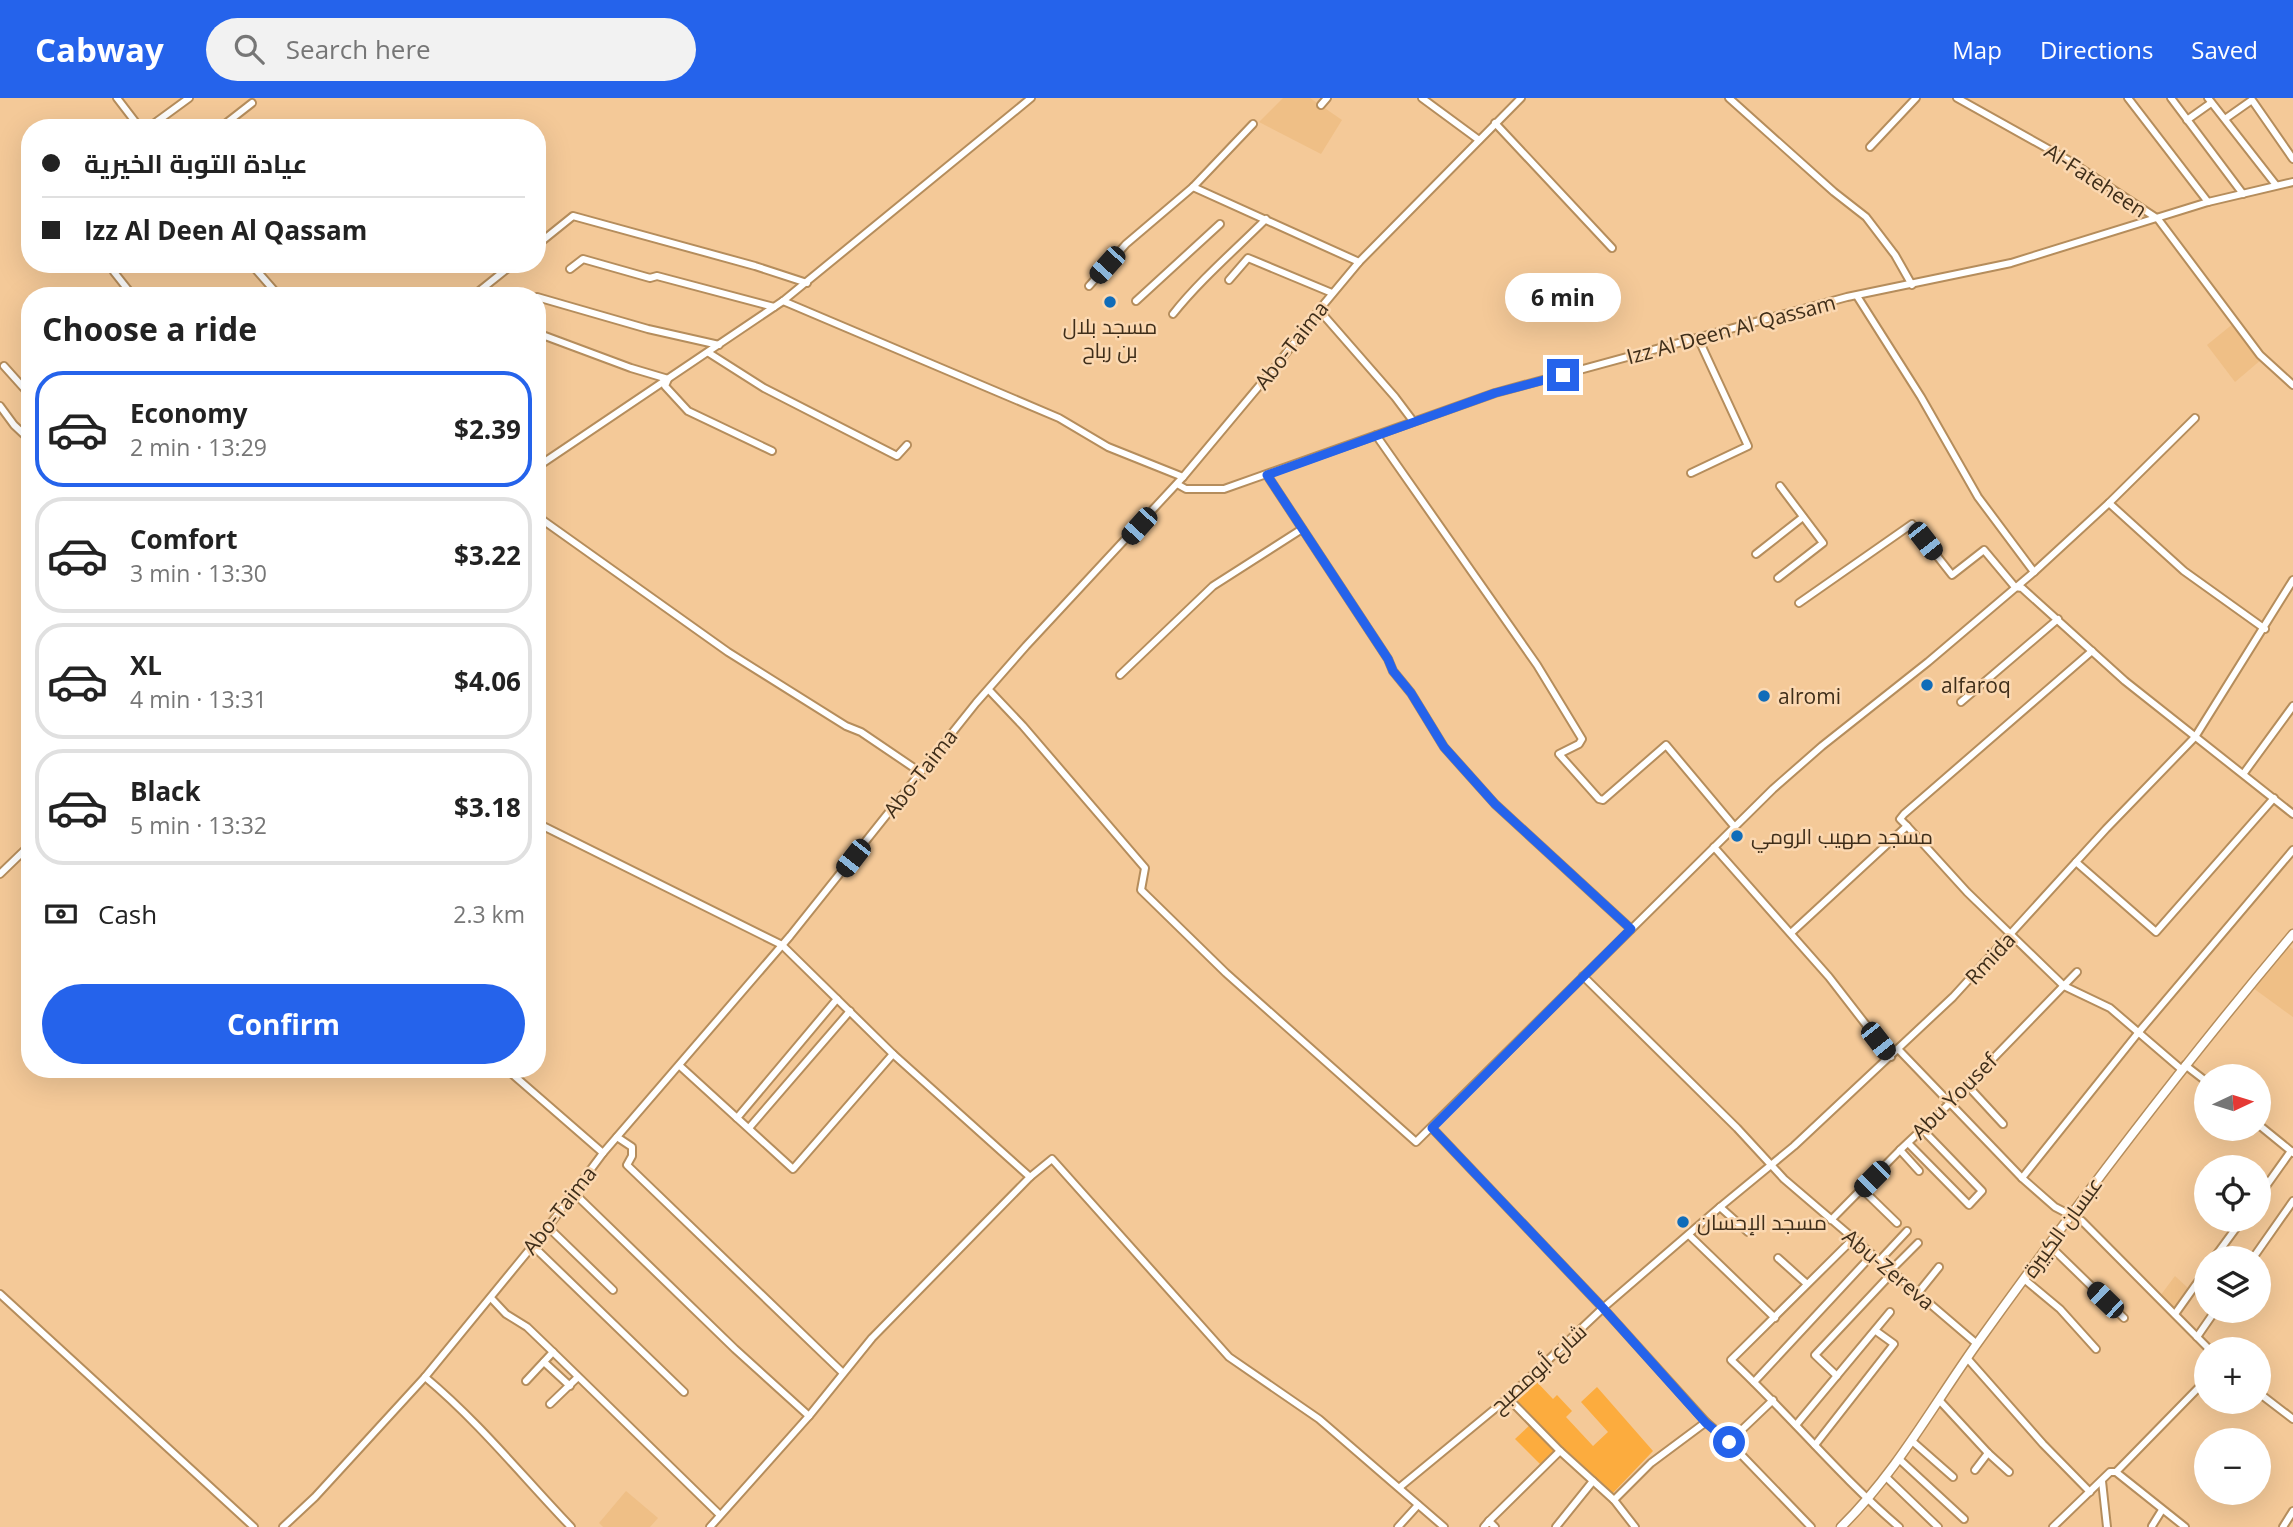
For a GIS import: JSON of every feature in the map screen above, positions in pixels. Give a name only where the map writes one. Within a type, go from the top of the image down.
[{"type":"main road","name":"عبسان الكبيرة","points":[[1841,1527],[1886,1478],[1977,1344],[2183,1067],[2290,945],[2293,934]]},
{"type":"street","points":[[117,98],[133,119]]},
{"type":"street","points":[[160,119],[188,98]]},
{"type":"street","points":[[546,461],[783,301],[1031,98]]},
{"type":"street","points":[[1321,105],[1327,98]]},
{"type":"street","points":[[1422,98],[1479,140]]},
{"type":"street","name":"Abo-Taima","points":[[283,1527],[315,1497],[425,1377],[548,1227],[617,1137],[782,945],[920,772],[1026,646],[1177,484],[1359,262],[1521,98]]},
{"type":"street","points":[[1729,98],[1834,192],[1866,217],[1895,255],[1912,285]]},
{"type":"street","points":[[1870,147],[1916,98]]},
{"type":"street","name":"Al-Fateheen","points":[[1957,98],[2068,160],[2158,219],[2260,355],[2293,385]]},
{"type":"street","points":[[2128,98],[2208,202]]},
{"type":"street","points":[[2171,98],[2243,194]]},
{"type":"street","points":[[2188,120],[2209,100],[2276,185]]},
{"type":"street","points":[[2225,119],[2252,100],[2293,159]]},
{"type":"street","points":[[232,119],[252,103]]},
{"type":"street","points":[[1496,123],[1612,248]]},
{"type":"street","points":[[1089,286],[1126,244],[1193,187],[1254,124]]},
{"type":"street","name":"Izz Al Deen Al Qassam","points":[[1177,484],[1186,489],[1224,489],[1495,393],[1759,320],[2011,263],[2208,202],[2293,182]]},
{"type":"street","points":[[1193,187],[1359,262]]},
{"type":"street","points":[[546,238],[573,216],[807,283]]},
{"type":"street","points":[[1173,314],[1190,293],[1266,219]]},
{"type":"street","points":[[1136,301],[1220,224]]},
{"type":"street","points":[[1229,280],[1248,258],[1332,293]]},
{"type":"street","points":[[570,270],[583,259],[774,307]]},
{"type":"street","points":[[259,273],[271,287]]},
{"type":"street","points":[[484,287],[502,273]]},
{"type":"street","points":[[1857,296],[1921,397],[1978,497],[2034,572]]},
{"type":"street","points":[[546,299],[648,329],[719,345]]},
{"type":"street","points":[[783,301],[1059,418],[1108,447],[1183,477]]},
{"type":"street","points":[[1319,310],[1413,421]]},
{"type":"street","points":[[546,336],[668,379]]},
{"type":"street","points":[[1691,473],[1748,446],[1698,338]]},
{"type":"street","points":[[709,353],[764,388],[897,456],[907,445]]},
{"type":"street","points":[[4,366],[21,385]]},
{"type":"street","points":[[668,379],[666,386],[688,411],[772,451]]},
{"type":"street","points":[[0,406],[21,432]]},
{"type":"street","points":[[989,690],[1145,869],[1141,890],[1226,973],[1416,1142],[1734,827],[1822,746],[1928,662],[2034,572],[2195,418]]},
{"type":"street","points":[[1376,435],[1537,665],[1582,738],[1579,744],[1559,754],[1599,799],[1603,800],[1666,745],[1734,827]]},
{"type":"street","points":[[1267,475],[1444,747],[1495,804],[1631,929]]},
{"type":"street","points":[[1777,578],[1824,543],[1780,486]]},
{"type":"street","points":[[2109,503],[2184,571],[2265,629]]},
{"type":"street","points":[[1756,554],[1803,517]]},
{"type":"street","points":[[546,522],[728,652],[846,726],[861,732],[920,772]]},
{"type":"street","points":[[1799,603],[1912,524],[1952,575],[1984,550],[2015,587],[2022,588],[2125,681],[2293,814]]},
{"type":"street","points":[[1120,675],[1213,586],[1302,529]]},
{"type":"street","name":"Rmida","points":[[1771,1166],[1953,997],[2195,737],[2265,629],[2293,580]]},
{"type":"street","points":[[1961,702],[2058,619]]},
{"type":"street","points":[[2092,651],[1900,819],[1967,892],[2064,986],[2110,1008],[2138,1033],[2194,1074]]},
{"type":"street","points":[[2244,773],[2293,706]]},
{"type":"street","points":[[2076,862],[2156,932],[2274,798]]},
{"type":"street","points":[[1791,933],[1907,826]]},
{"type":"street","points":[[546,827],[782,945],[893,1054],[1030,1177]]},
{"type":"street","points":[[1714,847],[1829,977],[1891,1057]]},
{"type":"street","points":[[2022,1178],[2138,1033],[2293,850]]},
{"type":"street","points":[[0,874],[21,854]]},
{"type":"street","name":"Abu Yousef","points":[[1831,1220],[1899,1150],[1950,1104],[2077,972]]},
{"type":"street","name":"Abu-Zereva","points":[[1583,976],[1737,1128],[1771,1166],[1977,1344]]},
{"type":"street","points":[[737,1118],[837,999]]},
{"type":"street","points":[[749,1128],[850,1011]]},
{"type":"street","points":[[1899,1050],[2022,1178],[2055,1207],[2082,1221],[2197,1337],[2207,1323]]},
{"type":"street","points":[[680,1066],[793,1169],[893,1054]]},
{"type":"street","points":[[517,1078],[604,1153]]},
{"type":"street","points":[[1966,1085],[2003,1124]]},
{"type":"street","points":[[1432,1128],[1603,1308],[1706,1423],[1729,1442],[1811,1527]]},
{"type":"street","points":[[1908,1143],[1969,1205],[1982,1191],[1922,1129]]},
{"type":"street","points":[[2271,1180],[2292,1152],[2272,1136]]},
{"type":"street","points":[[617,1137],[632,1147],[632,1156],[627,1165],[843,1373]]},
{"type":"street","points":[[1899,1150],[1919,1171]]},
{"type":"street","points":[[710,1527],[915,1292],[957,1253],[1030,1177],[1052,1159],[1229,1357],[1319,1419],[1444,1527]]},
{"type":"street","name":"شارع أبومصبح","points":[[1400,1488],[1508,1398],[1603,1308],[1771,1166]]},
{"type":"street","points":[[1861,1189],[1897,1223]]},
{"type":"street","points":[[573,1192],[735,1349],[809,1416]]},
{"type":"street","points":[[2261,1246],[2293,1201]]},
{"type":"street","points":[[1720,1207],[1748,1232]]},
{"type":"street","points":[[548,1227],[612,1290]]},
{"type":"street","points":[[1879,1261],[1907,1231]]},
{"type":"street","points":[[1689,1236],[1775,1318]]},
{"type":"street","points":[[1853,1238],[1731,1360],[1773,1400],[1867,1501],[1899,1527]]},
{"type":"street","points":[[1837,1376],[1815,1355],[1918,1243]]},
{"type":"street","points":[[532,1245],[684,1392]]},
{"type":"street","points":[[2049,1245],[2124,1318]]},
{"type":"street","points":[[1755,1382],[1872,1255]]},
{"type":"street","points":[[1778,1258],[1807,1284]]},
{"type":"street","points":[[1918,1293],[1939,1267]]},
{"type":"street","points":[[2024,1279],[2060,1309],[2096,1349]]},
{"type":"street","points":[[2175,1314],[2194,1287]]},
{"type":"street","points":[[0,1294],[254,1527]]},
{"type":"street","points":[[491,1297],[506,1314],[527,1326],[720,1515]]},
{"type":"street","points":[[1796,1425],[1889,1312]]},
{"type":"street","points":[[1815,1445],[1894,1344],[1876,1331]]},
{"type":"street","points":[[526,1381],[553,1352]]},
{"type":"street","points":[[1967,1358],[2036,1437],[2090,1492]]},
{"type":"street","points":[[544,1362],[570,1386]]},
{"type":"street","points":[[425,1377],[447,1395],[499,1448],[571,1527]]},
{"type":"street","points":[[550,1404],[578,1377]]},
{"type":"street","points":[[2116,1472],[2194,1392]]},
{"type":"street","points":[[1508,1398],[1560,1451],[1614,1500],[1635,1527]]},
{"type":"street","points":[[1729,1442],[1773,1400]]},
{"type":"street","points":[[1940,1401],[2009,1472]]},
{"type":"street","points":[[2271,1402],[2293,1419]]},
{"type":"street","points":[[1614,1500],[1651,1464],[1706,1423]]},
{"type":"street","points":[[1912,1441],[1953,1478]]},
{"type":"street","points":[[1496,1527],[1486,1524],[1560,1451]]},
{"type":"street","points":[[1975,1469],[1988,1453]]},
{"type":"street","points":[[1899,1460],[1964,1519]]},
{"type":"street","points":[[2053,1527],[2110,1472],[2116,1472],[2185,1527]]},
{"type":"street","points":[[1886,1478],[1938,1527]]},
{"type":"street","points":[[1556,1527],[1593,1481]]},
{"type":"street","points":[[2102,1481],[2107,1527]]},
{"type":"street","points":[[1398,1527],[1418,1505]]},
{"type":"street","points":[[2152,1526],[2162,1510]]},
{"type":"street","points":[[2283,1527],[2293,1511]]},
{"type":"shaded area","points":[[1283,98],[1310,98],[1342,120],[1321,154],[1259,122]]},
{"type":"shaded area","points":[[2234,323],[2262,359],[2235,382],[2207,345]]},
{"type":"shaded area","points":[[2287,945],[2293,949],[2293,1017],[2253,988]]},
{"type":"shaded area","points":[[2175,1276],[2189,1289],[2175,1309],[2160,1296]]},
{"type":"shaded area","points":[[1534,1379],[1553,1399],[1557,1395],[1572,1411],[1566,1417],[1593,1446],[1608,1432],[1581,1402],[1597,1387],[1653,1451],[1611,1495],[1558,1448],[1513,1399]]},
{"type":"shaded area","points":[[1531,1424],[1555,1450],[1555,1455],[1543,1467],[1515,1439]]},
{"type":"shaded area","points":[[626,1491],[658,1518],[650,1527],[603,1527],[599,1523]]},
{"type":"place","name":"مسجد بلال بن رباح","points":[[1110,302]]},
{"type":"place","name":"alfaroq","points":[[1927,685]]},
{"type":"place","name":"alromi","points":[[1764,696]]},
{"type":"place","name":"مسجد صهيب الرومي","points":[[1737,836]]},
{"type":"place","name":"مسجد الإحسان","points":[[1683,1222]]},
{"type":"route","points":[[1563,375],[1495,393],[1267,475],[1444,747],[1495,804],[1631,929],[1432,1128],[1603,1308],[1706,1423],[1729,1442]]}]
